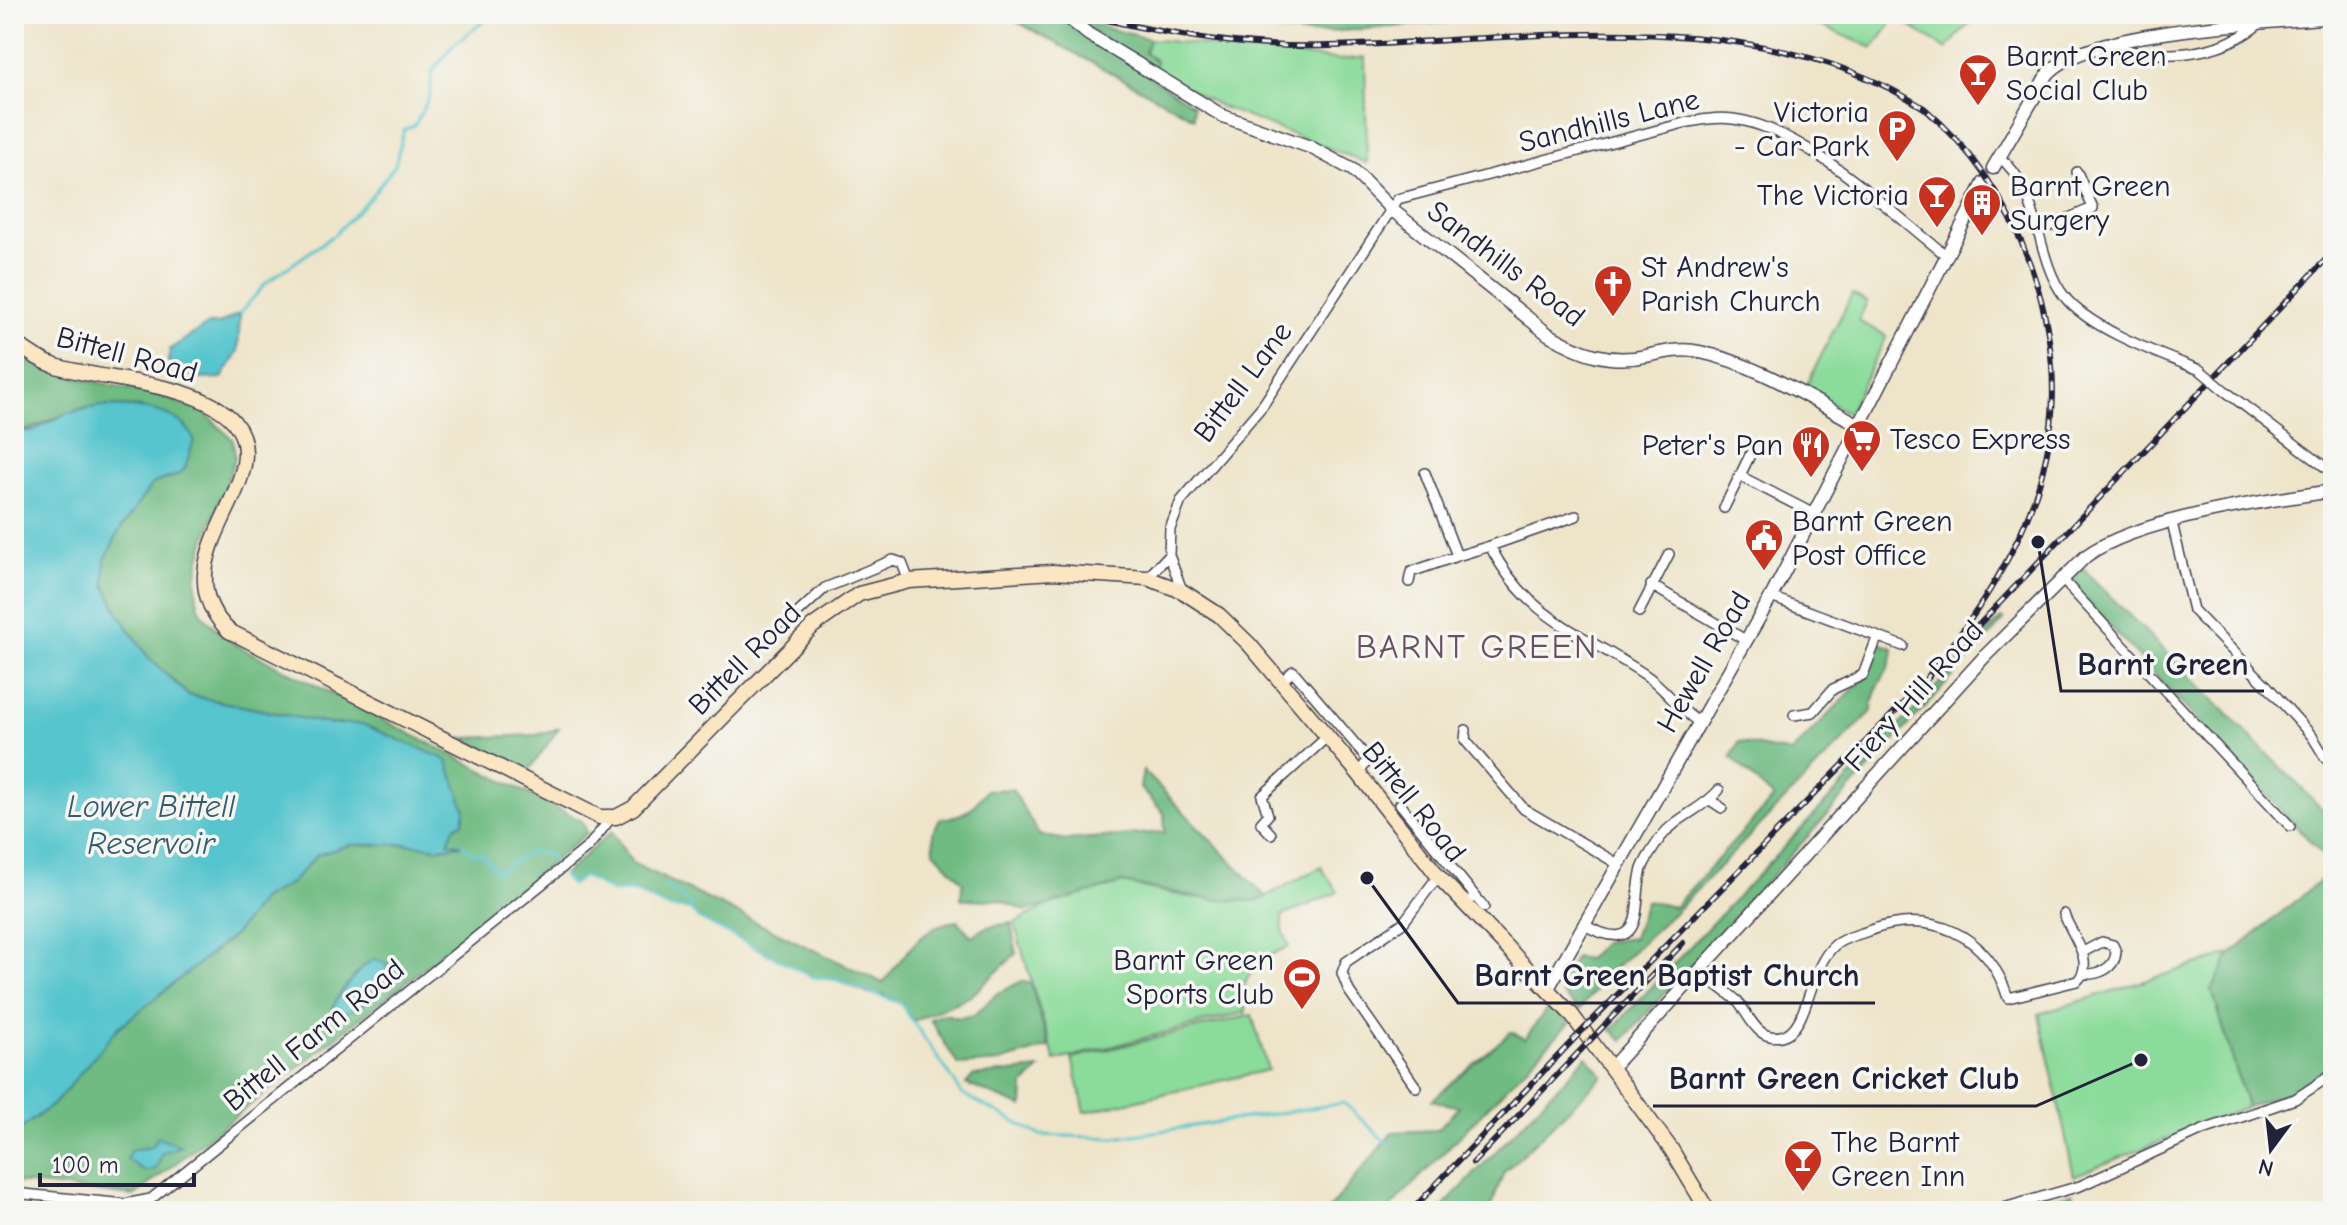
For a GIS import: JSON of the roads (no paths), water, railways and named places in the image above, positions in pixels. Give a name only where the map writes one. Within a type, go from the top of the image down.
[{"type":"main road","name":"Bittell Road","points":[[14,341],[53,365],[118,376],[199,401],[226,415],[237,426],[243,440],[242,466],[207,556],[203,576],[207,600],[229,631],[589,813],[611,818],[633,808],[813,626],[838,605],[859,594],[909,581],[1053,572],[1147,578],[1182,591],[1219,615],[1282,681],[1359,774],[1413,832],[1438,876],[1470,900],[1571,1014],[1671,1149],[1708,1211]]},
{"type":"street","name":"Sandhills Road","points":[[1065,14],[1088,34],[1223,116],[1335,159],[1353,170],[1391,209],[1548,334],[1572,349],[1621,360],[1683,349],[1702,352],[1747,367],[1861,426]]},
{"type":"street","points":[[2333,17],[2105,45],[2058,62],[2032,98],[1996,162],[2010,165],[2023,187],[2058,285],[2071,304],[2138,343],[2200,370],[2333,473]]},
{"type":"street","points":[[2105,45],[2154,54],[2205,51],[2245,35],[2259,24]]},
{"type":"street","name":"Sandhills Lane","points":[[1391,209],[1398,199],[1684,123],[1733,119],[1789,138],[1817,155],[1947,256]]},
{"type":"street","points":[[2040,230],[2093,208],[2077,172]]},
{"type":"street","name":"Hewell Road","points":[[1547,990],[1771,597],[1984,183]]},
{"type":"street","name":"Bittell Lane","points":[[1169,555],[1170,529],[1187,493],[1263,405],[1391,209]]},
{"type":"street","points":[[1724,508],[1751,453]]},
{"type":"street","points":[[1425,473],[1457,556]]},
{"type":"street","points":[[1740,476],[1814,514]]},
{"type":"street","name":"Fiery Hill Road","points":[[1612,1067],[1985,656],[2061,578],[2104,543],[2172,523],[2333,491]]},
{"type":"street","points":[[1409,582],[1411,572],[1576,516]]},
{"type":"street","points":[[2172,523],[2193,610],[2312,736],[2326,759]]},
{"type":"street","points":[[1490,546],[1521,595],[1544,615],[1646,675],[1680,710],[1699,722]]},
{"type":"street","points":[[1639,612],[1669,554]]},
{"type":"street","points":[[1147,578],[1169,555],[1182,591]]},
{"type":"street","points":[[786,624],[825,588],[893,560],[902,563],[909,581]]},
{"type":"street","points":[[2061,578],[2290,826]]},
{"type":"street","points":[[1651,585],[1747,641]]},
{"type":"street","points":[[1771,597],[1903,646]]},
{"type":"street","points":[[1794,715],[1813,712],[1833,689],[1863,675],[1877,638]]},
{"type":"street","points":[[1282,681],[1293,671],[1368,759],[1359,774]]},
{"type":"street","points":[[1466,730],[1465,740],[1524,809],[1558,832],[1618,864]]},
{"type":"street","points":[[1271,834],[1261,823],[1268,815],[1262,796],[1328,736]]},
{"type":"street","points":[[1584,925],[1607,935],[1622,933],[1630,927],[1639,910],[1643,867],[1659,840],[1667,830],[1710,800],[1719,790]]},
{"type":"street","points":[[1710,800],[1722,808]]},
{"type":"street","points":[[1400,804],[1413,832],[1470,900],[1484,907]]},
{"type":"street","name":"Bittell Farm Road","points":[[14,1193],[125,1204],[151,1199],[588,847],[611,818]]},
{"type":"street","points":[[1416,1087],[1349,991],[1342,973],[1346,962],[1403,923],[1438,876]]},
{"type":"street","points":[[2064,914],[2070,932],[2083,952],[2083,974]]},
{"type":"street","points":[[1698,971],[1740,1004],[1752,1025],[1767,1035],[1782,1036],[1801,1022],[1811,983],[1821,961],[1836,943],[1883,926],[1924,923],[1954,931],[1990,958],[2008,998],[2066,985],[2083,974],[2100,973],[2108,968],[2116,952],[2113,945],[2102,942],[2083,952]]},
{"type":"street","points":[[1993,1211],[2082,1185],[2203,1130],[2295,1099],[2333,1074]]},
{"type":"water","points":[[240,313],[238,352],[222,378],[197,379],[168,362],[170,349],[209,324],[219,324]]},
{"type":"water","name":"Lower Bittell Reservoir","points":[[99,406],[139,408],[166,414],[178,420],[194,440],[185,468],[179,474],[152,484],[118,533],[105,560],[105,585],[119,614],[148,657],[188,695],[329,724],[362,724],[443,758],[448,762],[465,810],[463,822],[454,828],[448,842],[463,845],[437,848],[409,844],[349,845],[317,855],[291,883],[262,899],[234,935],[118,1028],[56,1102],[18,1131],[14,1130],[14,860],[18,848],[14,795],[14,433],[35,430],[64,414]]},
{"type":"water","points":[[375,959],[388,964],[378,990],[356,1008],[338,1014],[333,1008],[339,996],[357,973]]},
{"type":"water","points":[[158,1137],[181,1146],[162,1153],[156,1169],[144,1171],[127,1159],[131,1150],[151,1147]]},
{"type":"waterway","points":[[240,313],[267,282],[334,235],[370,198],[395,165],[404,130],[415,125],[430,95],[432,72],[453,45],[493,14]]},
{"type":"waterway","points":[[463,845],[472,853],[482,854],[497,872],[530,852],[548,854],[553,862]]},
{"type":"waterway","points":[[563,875],[571,885],[584,876],[612,892],[632,891],[669,908],[690,909],[698,918],[813,977],[837,980],[900,1003],[952,1078]]},
{"type":"waterway","points":[[664,886],[691,904],[690,909]]},
{"type":"waterway","points":[[954,1081],[962,1094],[1040,1135],[1115,1138],[1344,1103],[1388,1144]]},
{"type":"waterway","points":[[1465,1204],[1473,1211]]},
{"type":"railway","points":[[1082,14],[1174,34],[1267,45],[1330,46],[1561,35],[1638,34],[1714,39],[1788,52],[1858,74],[1924,108],[1978,166],[2007,211],[2018,235],[2037,285],[2050,344],[2053,398],[2047,450],[2034,499],[2015,546],[1989,592],[1923,683]]},
{"type":"railway","points":[[1973,631],[2333,252]]},
{"type":"railway","points":[[1411,1211],[1575,1038],[1929,677]]},
{"type":"railway","points":[[1473,1163],[1683,943]]},
{"type":"place","name":"Barnt Green Social Club","points":[[1978,107]]},
{"type":"place","name":"Victoria - Car Park","points":[[1897,163]]},
{"type":"place","name":"The Victoria","points":[[1937,229]]},
{"type":"place","name":"Barnt Green Surgery","points":[[1982,237]]},
{"type":"place","name":"St Andrew's Parish Church","points":[[1613,318]]},
{"type":"place","name":"Tesco Express","points":[[1862,473]]},
{"type":"place","name":"Peter's Pan","points":[[1811,479]]},
{"type":"place","name":"Barnt Green","points":[[2038,542]]},
{"type":"place","name":"Barnt Green Post Office","points":[[1764,572]]},
{"type":"place","name":"Barnt Green Baptist Church","points":[[1367,878]]},
{"type":"place","name":"Barnt Green Sports Club","points":[[1302,1011]]},
{"type":"place","name":"Barnt Green Cricket Club","points":[[2141,1060]]},
{"type":"place","name":"The Barnt Green Inn","points":[[1803,1193]]},
{"type":"district","name":"BARNT GREEN","points":[[1477,647]]}]
